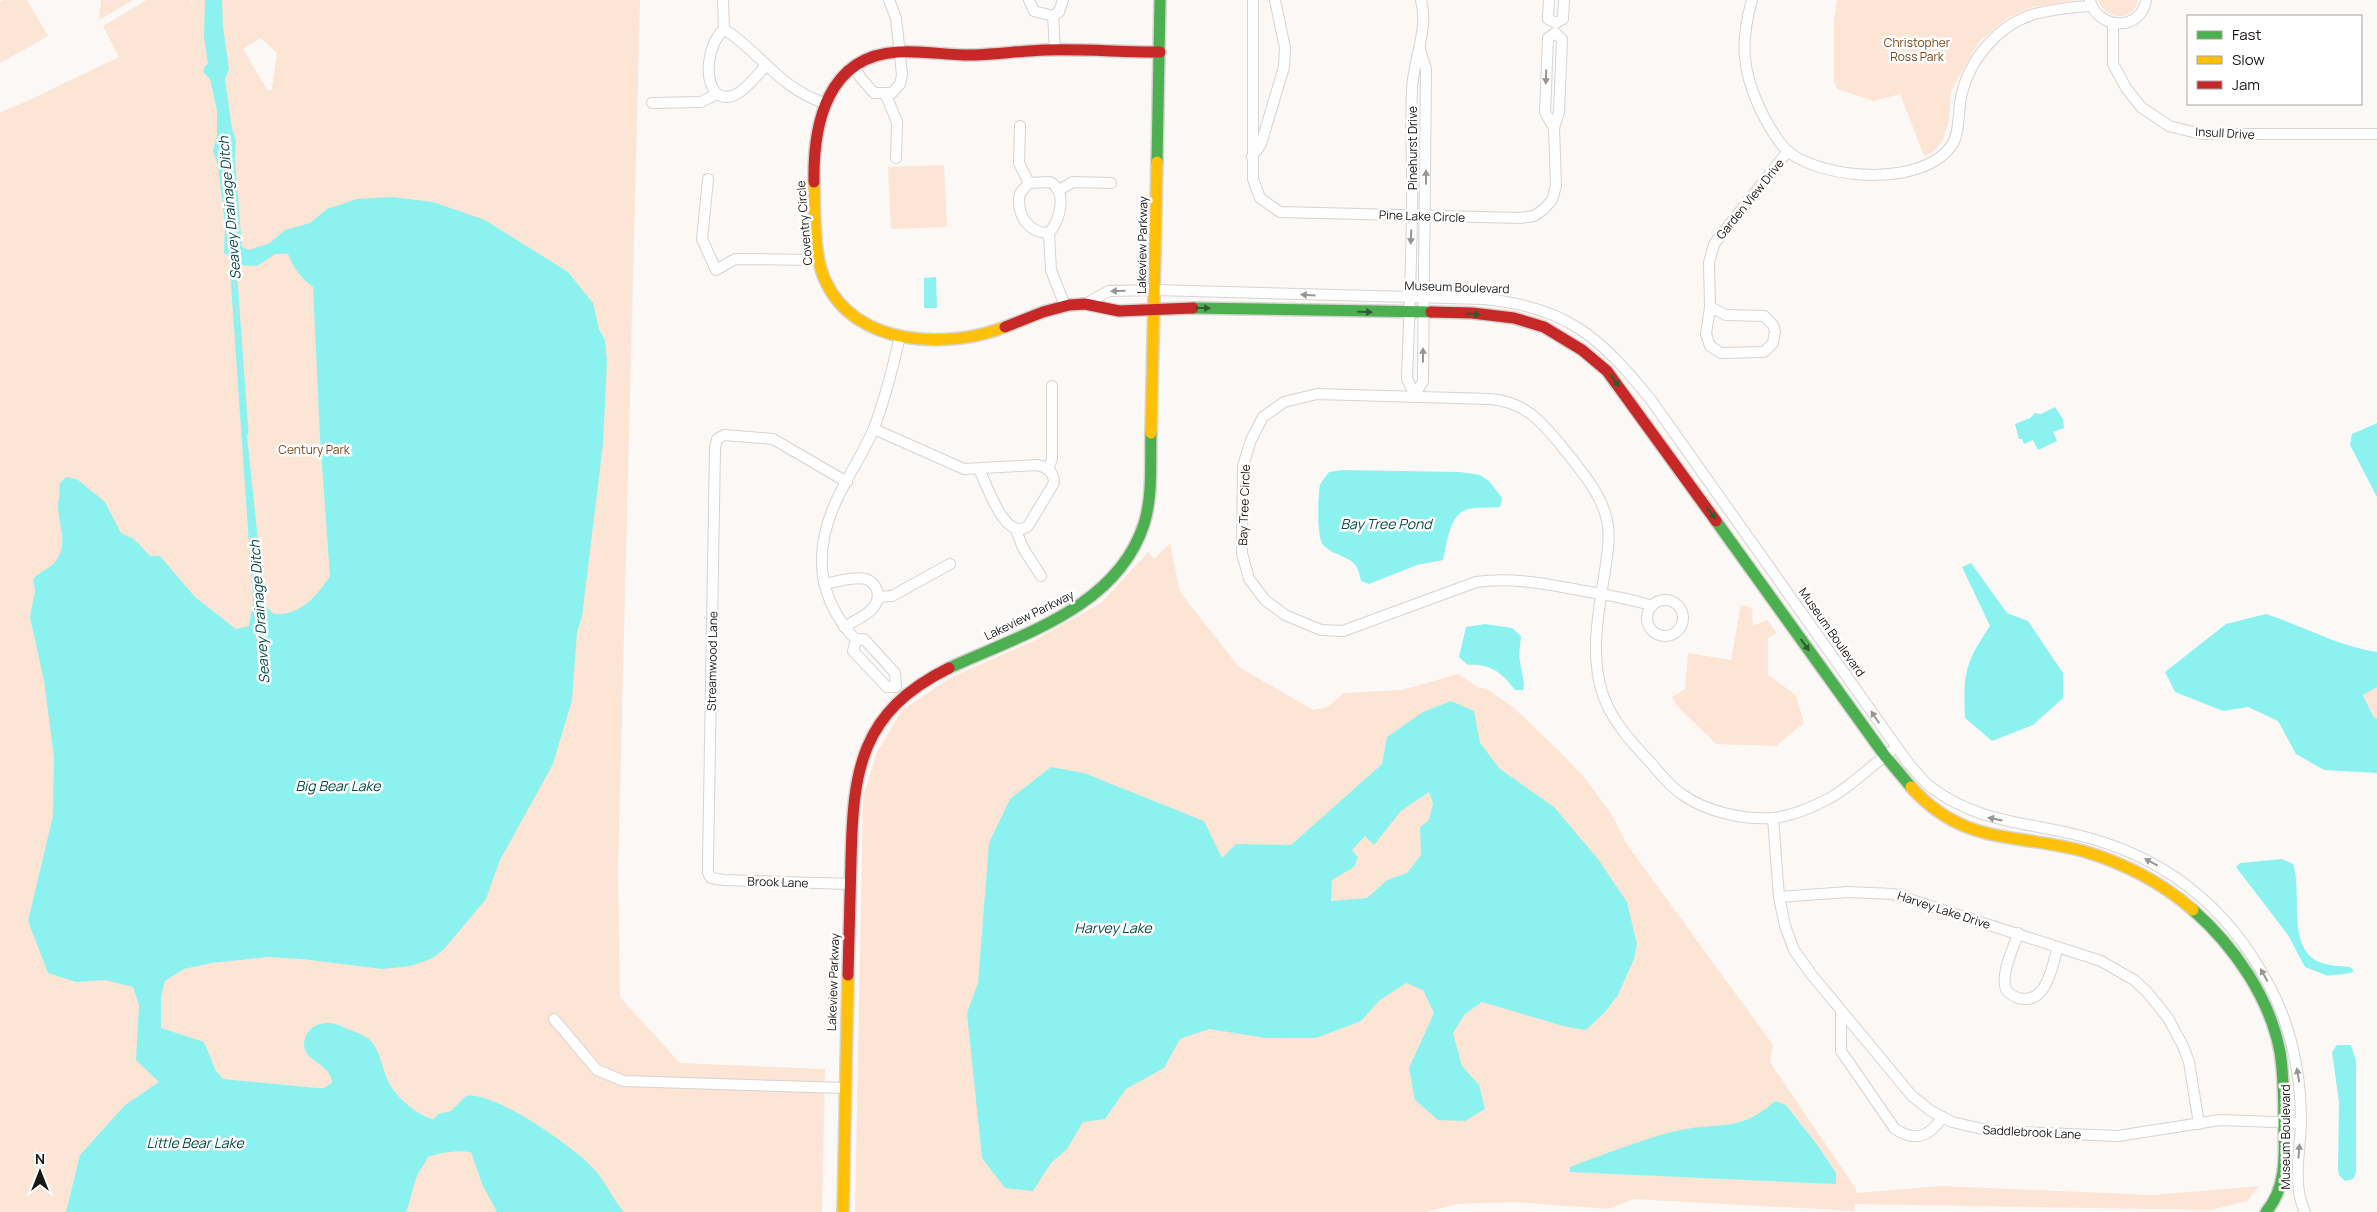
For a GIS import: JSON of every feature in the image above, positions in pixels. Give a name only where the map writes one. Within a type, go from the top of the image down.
[{"type":"street","points":[[723,0],[724,28],[716,36],[711,46],[711,86],[717,94],[728,98],[735,96],[766,66]]},
{"type":"street","points":[[855,67],[860,77],[874,93],[886,95],[892,93],[900,84],[902,75],[896,18],[889,0]]},
{"type":"street","points":[[1029,0],[1034,11],[1042,15],[1053,16],[1059,12],[1063,0]]},
{"type":"street","name":"Lakeview Parkway","points":[[843,1212],[844,1088],[852,807],[855,780],[870,738],[892,707],[906,694],[934,675],[1076,609],[1094,596],[1127,560],[1146,515],[1150,494],[1160,0]]},
{"type":"street","name":"Pine Lake Circle","points":[[1253,0],[1252,157],[1253,179],[1260,198],[1280,212],[1520,218],[1534,216],[1544,209],[1552,200],[1556,186],[1554,128],[1545,112],[1548,38],[1563,19],[1564,0]]},
{"type":"street","points":[[1252,157],[1262,144],[1284,67],[1285,48],[1276,0]]},
{"type":"street","name":"Pinehurst Drive","points":[[1415,395],[1407,379],[1412,215],[1413,68],[1420,49],[1424,12],[1421,0]]},
{"type":"street","points":[[1549,0],[1548,19],[1555,28]]},
{"type":"street","points":[[1752,0],[1745,26],[1743,52],[1749,86],[1764,118],[1788,151],[1817,167],[1858,175],[1886,174],[1913,170],[1935,160],[1952,145],[1966,80],[1984,49],[2014,23],[2038,13],[2091,3],[2100,18],[2113,24],[2129,22],[2142,12],[2146,0]]},
{"type":"street","points":[[1053,16],[1055,50]]},
{"type":"street","name":"Insull Drive","points":[[2113,24],[2113,64],[2126,88],[2141,107],[2169,126],[2201,134],[2377,134]]},
{"type":"street","points":[[724,28],[736,36],[766,66],[793,89],[824,103]]},
{"type":"street","name":"Pinehurst Drive","points":[[1415,395],[1423,381],[1425,313],[1426,69],[1420,49]]},
{"type":"street","name":"Coventry Circle","points":[[1154,309],[1109,310],[1085,304],[1065,306],[980,335],[946,340],[900,336],[867,325],[840,307],[831,295],[823,277],[819,260],[813,162],[815,138],[824,103],[832,89],[855,67],[877,55],[899,52],[958,55],[1055,50],[1160,52]]},
{"type":"street","points":[[652,103],[701,102],[717,94]]},
{"type":"street","points":[[886,95],[897,122],[896,158]]},
{"type":"street","points":[[1020,126],[1019,163],[1029,183]]},
{"type":"street","name":"Garden View Drive","points":[[1710,307],[1726,315],[1764,316],[1773,325],[1775,331],[1773,343],[1769,348],[1758,353],[1726,353],[1715,350],[1707,340],[1706,334],[1710,307],[1709,263],[1714,244],[1788,151]]},
{"type":"street","points":[[708,179],[702,239],[716,270],[735,259],[819,260]]},
{"type":"street","points":[[1049,233],[1035,230],[1027,225],[1020,213],[1020,193],[1029,183],[1050,182],[1060,190],[1061,198],[1058,215],[1054,227],[1049,233],[1051,270],[1065,306]]},
{"type":"street","points":[[1060,190],[1073,182],[1111,183]]},
{"type":"street","name":"Coventry Circle","points":[[1085,304],[1109,291],[1154,290]]},
{"type":"street","name":"Museum Boulevard","points":[[1154,290],[1510,302],[1547,311],[1579,328],[1618,359],[1651,400],[1897,747],[1930,787],[1960,807],[1987,817],[2107,842],[2171,873],[2199,893],[2226,920],[2249,949],[2286,1019],[2300,1084],[2301,1123],[2297,1173],[2300,1201],[2305,1212]]},
{"type":"street","name":"Museum Boulevard","points":[[1154,309],[1187,308],[1471,314],[1533,323],[1564,337],[1584,350],[1607,371],[1885,756],[1919,795],[1946,818],[1976,831],[2083,851],[2147,876],[2197,912],[2245,968],[2261,996],[2278,1045],[2284,1080],[2284,1122],[2279,1192],[2274,1206],[2266,1212]]},
{"type":"street","points":[[856,640],[835,615],[824,584],[822,554],[826,526],[874,429],[900,336]]},
{"type":"street","points":[[1048,470],[1052,459],[1052,386]]},
{"type":"street","name":"Bay Tree Circle","points":[[1601,594],[1524,580],[1493,580],[1476,582],[1343,630],[1321,630],[1301,623],[1265,600],[1249,579],[1242,553],[1243,466],[1251,440],[1263,418],[1284,402],[1318,394],[1415,395],[1508,401],[1525,408],[1548,430],[1591,484],[1606,513],[1609,534],[1601,594],[1596,661],[1601,690],[1624,734],[1683,795],[1709,808],[1740,816],[1773,818],[1814,806],[1832,796],[1897,747]]},
{"type":"street","points":[[874,429],[964,469],[1037,465],[1048,470],[1054,479],[1052,489],[1028,526],[1016,530]]},
{"type":"street","name":"Streamwood Lane","points":[[708,873],[715,448],[717,439],[724,435],[773,439],[847,482]]},
{"type":"street","points":[[979,469],[1004,521],[1016,530],[1023,548],[1042,576]]},
{"type":"street","points":[[878,596],[892,596],[950,564]]},
{"type":"street","points":[[824,584],[867,580],[875,586],[878,596],[876,605],[870,611],[844,627]]},
{"type":"street","points":[[1601,594],[1652,606]]},
{"type":"street","points":[[856,640],[864,639],[895,673],[896,687]]},
{"type":"street","points":[[856,640],[853,651],[886,687],[896,687],[906,694]]},
{"type":"street","name":"Saddlebrook Lane","points":[[1773,818],[1779,897],[1785,926],[1794,950],[1912,1096],[1931,1111],[1943,1117],[1991,1131],[2118,1136],[2220,1120],[2301,1123]]},
{"type":"street","name":"Brook Lane","points":[[708,873],[711,878],[724,880],[850,884]]},
{"type":"street","name":"Harvey Lake Drive","points":[[1779,897],[1848,892],[1893,894],[2101,961],[2118,970],[2147,992],[2168,1018],[2184,1046],[2200,1124]]},
{"type":"street","points":[[2018,933],[2005,976],[2005,987],[2012,996],[2022,999],[2034,997],[2042,992],[2058,947]]},
{"type":"street","points":[[1842,1011],[1841,1051],[1895,1129],[1905,1135],[1917,1138],[1934,1130],[1943,1117]]},
{"type":"street","points":[[554,1019],[597,1070],[624,1081],[844,1088]]},
{"type":"green space","points":[[4,0],[27,0],[48,36],[0,63],[0,2]]},
{"type":"green space","points":[[101,0],[133,0],[99,20]]},
{"type":"green space","name":"Century Park","points":[[147,0],[191,0],[193,10],[192,0],[640,0],[618,871],[620,997],[680,1063],[825,1069],[822,1212],[0,1212],[0,112],[119,57],[103,26]],"holes":[[[261,38],[277,53],[272,89],[268,91],[243,49]]]},
{"type":"green space","name":"Christopher Ross Park","points":[[1837,0],[2078,0],[2032,7],[2007,18],[1979,42],[1951,91],[1949,121],[1942,142],[1932,153],[1924,156],[1900,94],[1874,101],[1837,89],[1834,81],[1834,20]]},
{"type":"green space","points":[[2098,0],[2138,0],[2131,13],[2119,16],[2106,12]]},
{"type":"green space","points":[[944,165],[947,227],[891,229],[888,167]]},
{"type":"green space","points":[[1170,543],[1180,592],[1239,667],[1313,710],[1328,707],[1343,693],[1402,690],[1458,674],[1477,687],[1487,689],[1513,707],[1585,778],[1612,815],[1626,843],[1773,1045],[1770,1062],[1856,1189],[1856,1193],[1943,1186],[2152,1195],[2259,1186],[2247,1201],[2211,1210],[1855,1204],[1854,1211],[1634,1199],[1608,1209],[1514,1202],[1458,1204],[1425,1212],[855,1212],[863,798],[877,752],[902,710],[952,677],[1035,640],[1101,603],[1148,552],[1154,559]]},
{"type":"green space","points":[[1741,605],[1752,608],[1753,626],[1767,620],[1777,633],[1768,638],[1768,675],[1796,695],[1804,723],[1776,746],[1716,744],[1677,706],[1672,697],[1685,689],[1688,653],[1731,660]]},
{"type":"green space","points":[[2377,687],[2377,719],[2373,716],[2363,694]]},
{"type":"water","name":"Big Bear Lake","points":[[205,0],[222,0],[223,27],[229,69],[225,79],[232,129],[236,140],[235,159],[242,247],[249,250],[270,243],[285,230],[310,223],[327,209],[357,199],[392,197],[433,202],[485,220],[568,272],[593,303],[599,329],[605,340],[607,361],[603,444],[582,617],[577,632],[572,700],[553,764],[500,860],[486,899],[445,948],[433,958],[411,966],[382,969],[302,959],[268,957],[212,963],[184,969],[165,981],[161,997],[161,1028],[204,1042],[216,1071],[223,1079],[324,1088],[332,1083],[331,1077],[328,1071],[308,1055],[305,1050],[304,1041],[311,1029],[319,1024],[330,1023],[338,1025],[366,1037],[372,1042],[391,1087],[414,1110],[434,1119],[438,1114],[451,1111],[466,1096],[495,1102],[552,1134],[569,1147],[598,1173],[624,1212],[497,1212],[482,1184],[471,1152],[460,1151],[428,1157],[417,1176],[406,1212],[66,1212],[80,1155],[125,1105],[159,1082],[136,1060],[139,1005],[133,987],[105,980],[76,982],[48,973],[28,921],[53,816],[54,757],[44,681],[30,617],[35,591],[33,579],[55,562],[62,549],[58,507],[59,484],[66,477],[77,479],[105,502],[121,533],[134,539],[150,556],[160,556],[195,597],[236,629],[249,626],[253,601],[229,256],[224,253],[225,224],[218,165],[213,151],[217,135],[217,110],[210,79],[203,72],[208,64],[204,37]],"holes":[[[275,254],[288,254],[298,273],[313,287],[320,437],[330,576],[319,591],[300,608],[292,612],[274,614],[267,607],[264,598],[244,407],[234,278],[235,271],[239,265],[257,266]]]},
{"type":"water","points":[[936,277],[937,308],[924,308],[924,278]]},
{"type":"water","points":[[2055,407],[2063,419],[2064,428],[2053,432],[2057,441],[2038,450],[2033,440],[2024,444],[2022,439],[2019,439],[2015,424],[2030,418],[2035,413],[2041,414]]},
{"type":"water","points":[[2377,423],[2377,497],[2350,445],[2352,434]]},
{"type":"water","name":"Bay Tree Pond","points":[[1342,470],[1460,472],[1480,475],[1490,482],[1502,498],[1500,507],[1468,509],[1457,517],[1450,530],[1443,560],[1417,565],[1369,584],[1361,581],[1359,572],[1352,562],[1330,551],[1321,542],[1318,507],[1320,485],[1329,472]]},
{"type":"water","points":[[1971,563],[2007,613],[2028,621],[2063,673],[2063,698],[2033,725],[1992,741],[1965,718],[1965,679],[1967,669],[1975,650],[1990,626],[1962,567]]},
{"type":"water","points":[[2266,614],[2334,641],[2377,652],[2377,687],[2363,695],[2373,716],[2377,719],[2377,773],[2324,770],[2296,754],[2278,721],[2248,707],[2223,711],[2175,692],[2165,672],[2226,624]]},
{"type":"water","points":[[1485,624],[1512,628],[1521,636],[1519,656],[1524,684],[1523,690],[1515,690],[1495,670],[1483,666],[1468,665],[1459,657],[1466,627]]},
{"type":"water","name":"Harvey Lake","points":[[1451,701],[1474,711],[1480,743],[1500,769],[1554,807],[1598,859],[1627,902],[1637,944],[1634,959],[1618,995],[1605,1012],[1586,1030],[1563,1026],[1482,1002],[1465,1014],[1453,1033],[1462,1066],[1479,1085],[1485,1109],[1465,1121],[1438,1120],[1415,1100],[1409,1068],[1434,1013],[1423,990],[1406,983],[1380,1000],[1361,1021],[1316,1038],[1266,1038],[1209,1029],[1180,1039],[1164,1068],[1126,1089],[1105,1119],[1083,1122],[1067,1149],[1051,1163],[1033,1191],[1005,1188],[982,1158],[967,1013],[978,983],[989,843],[1010,799],[1051,767],[1084,773],[1204,821],[1222,858],[1236,844],[1291,845],[1382,764],[1387,737],[1423,712]],"holes":[[[1429,792],[1433,803],[1429,820],[1420,827],[1421,855],[1407,873],[1387,880],[1367,898],[1331,901],[1332,880],[1354,867],[1358,857],[1352,850],[1365,836],[1374,845],[1401,811]]]},
{"type":"water","points":[[2282,859],[2293,864],[2296,876],[2299,932],[2302,944],[2309,955],[2319,962],[2350,967],[2354,971],[2328,976],[2305,967],[2288,935],[2236,867],[2240,863]]},
{"type":"water","points":[[2337,1045],[2351,1045],[2356,1061],[2356,1173],[2353,1179],[2345,1181],[2339,1175],[2338,1169],[2339,1102],[2332,1052]]},
{"type":"water","points":[[1775,1101],[1786,1105],[1818,1146],[1836,1173],[1836,1184],[1570,1172],[1570,1167],[1676,1131],[1739,1122],[1762,1111]]},
{"type":"waterway","name":"Seavey Drainage Ditch","points":[[235,267],[247,433]]},
{"type":"traffic: fast","points":[[1157,162],[1160,0]]},
{"type":"traffic: fast","points":[[1193,308],[1431,312]]},
{"type":"traffic: fast","points":[[949,668],[1035,630],[1063,615],[1089,598],[1112,577],[1131,553],[1147,513],[1150,490],[1151,433]]},
{"type":"traffic: fast","points":[[1716,521],[1885,756],[1911,787]]},
{"type":"traffic: fast","points":[[2193,910],[2222,940],[2248,974],[2268,1012],[2280,1052],[2284,1090],[2284,1161],[2281,1183],[2273,1203],[2266,1212]]},
{"type":"traffic: slow","points":[[1151,433],[1157,162]]},
{"type":"traffic: slow","points":[[814,182],[815,232],[821,270],[839,302],[857,318],[879,330],[904,337],[930,340],[956,339],[1005,327]]},
{"type":"traffic: slow","points":[[1911,787],[1931,806],[1951,819],[1971,828],[1991,834],[2083,851],[2113,861],[2155,882],[2193,910]]},
{"type":"traffic: slow","points":[[843,1212],[848,975]]},
{"type":"traffic: jam","points":[[814,182],[817,138],[821,116],[829,97],[840,80],[855,66],[874,56],[898,52],[965,55],[1046,50],[1160,52]]},
{"type":"traffic: jam","points":[[1005,327],[1043,312],[1069,305],[1085,304],[1119,311],[1193,308]]},
{"type":"traffic: jam","points":[[1431,312],[1472,313],[1514,318],[1544,327],[1582,350],[1607,371],[1716,521]]},
{"type":"traffic: jam","points":[[848,975],[852,828],[859,772],[867,747],[879,724],[896,704],[919,685],[949,668]]},
{"type":"water label","name":"Little Bear Lake","points":[[195,1142]]}]
